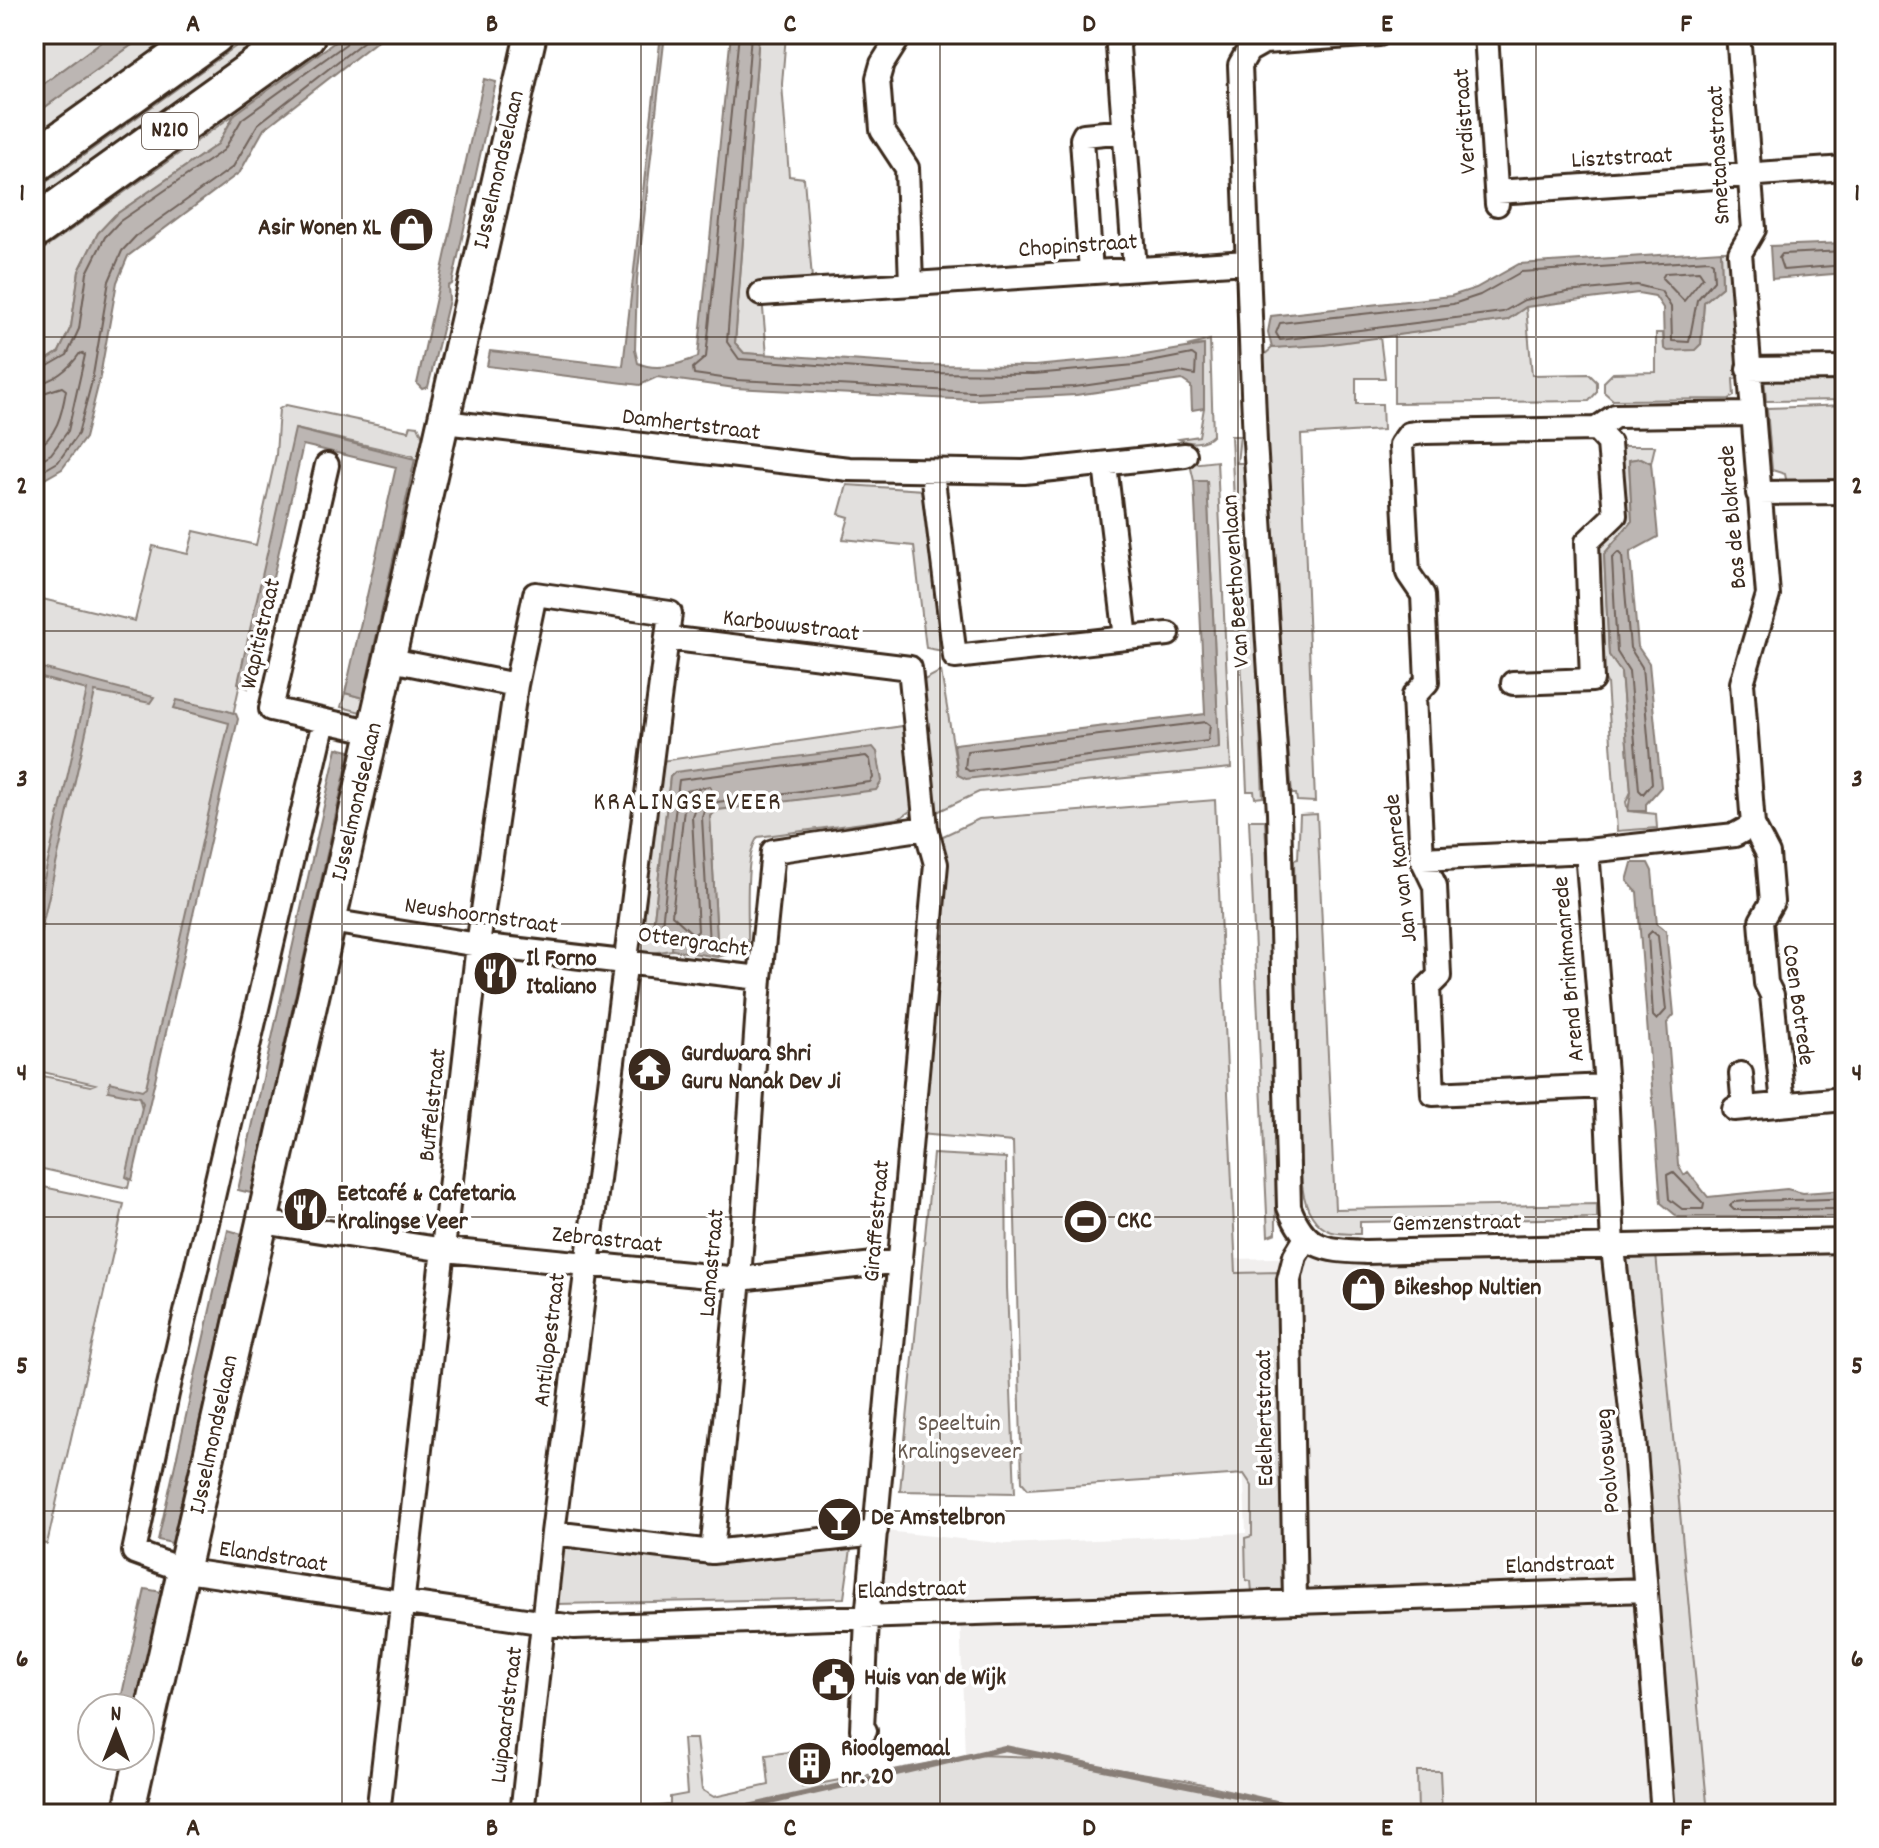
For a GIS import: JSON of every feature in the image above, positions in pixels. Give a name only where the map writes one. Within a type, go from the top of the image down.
[{"type":"highway","name":"N210","points":[[34,162],[213,34]]},
{"type":"highway","name":"N210","points":[[34,228],[305,34]]},
{"type":"street","name":"IJsselmondselaan","points":[[128,1814],[186,1571],[531,34]]},
{"type":"street","points":[[901,34],[882,64],[878,78],[882,130],[907,168],[911,284]]},
{"type":"street","name":"Van Beethovenlaan","points":[[1306,1238],[1289,1207],[1279,812],[1255,457],[1240,65],[1248,51],[1264,42],[1379,34]]},
{"type":"street","name":"Verdistraat","points":[[1486,34],[1497,198]]},
{"type":"street","name":"Smetanastraat","points":[[1738,34],[1754,229],[1740,253],[1751,414]]},
{"type":"street","points":[[1118,47],[1135,269]]},
{"type":"street","points":[[1091,272],[1082,139],[1084,135],[1125,131]]},
{"type":"street","name":"Lisztstraat","points":[[1497,198],[1845,168]]},
{"type":"street","name":"Chopinstraat","points":[[761,294],[1247,262]]},
{"type":"street","points":[[1748,369],[1845,368]]},
{"type":"street","name":"Jan van Kanrede","points":[[1606,1086],[1433,1094],[1428,987],[1439,976],[1435,886],[1422,859],[1414,696],[1427,682],[1423,595],[1408,573],[1401,445],[1409,434],[1424,432],[1596,429],[1615,416],[1751,414]]},
{"type":"street","name":"Bas de Blokrede","points":[[1751,414],[1768,595],[1742,683],[1753,825]]},
{"type":"street","name":"Damhertstraat","points":[[444,422],[800,465],[932,472],[1024,472],[1185,455]]},
{"type":"street","points":[[1513,683],[1592,680],[1587,542],[1615,515],[1609,443],[1596,429]]},
{"type":"street","name":"Wapitistraat","points":[[327,465],[271,709],[375,732]]},
{"type":"street","points":[[1105,465],[1126,638]]},
{"type":"street","points":[[932,472],[955,657],[1168,634]]},
{"type":"street","points":[[1758,493],[1845,492]]},
{"type":"street","name":"Buffelstraat","points":[[378,1814],[478,945],[516,685],[535,594],[670,613],[667,638]]},
{"type":"street","name":"Karbouwstraat","points":[[667,638],[910,668],[926,828]]},
{"type":"street","name":"Ottergracht","points":[[667,638],[624,962],[760,978],[773,851],[926,828]]},
{"type":"street","points":[[391,660],[516,685]]},
{"type":"street","name":"IJsselmondselaan","points":[[186,1571],[134,1552],[167,1394],[324,721]]},
{"type":"street","points":[[1587,851],[1735,835],[1753,825]]},
{"type":"street","name":"Coen Botrede","points":[[1753,825],[1768,854],[1772,902],[1761,921],[1766,983],[1772,995],[1783,1104]]},
{"type":"street","name":"Giraffestraat","points":[[865,1731],[862,1729],[867,1619],[936,864],[926,828]]},
{"type":"street","name":"Arend Brinkmanrede","points":[[1422,859],[1587,851],[1606,1086],[1613,1248]]},
{"type":"street","name":"Neushoornstraat","points":[[330,921],[478,945],[624,962]]},
{"type":"street","name":"Antilopestraat","points":[[545,1622],[553,1533],[624,962]]},
{"type":"street","name":"Lamastraat","points":[[712,1552],[739,1279],[760,978]]},
{"type":"street","name":"Coen Botrede","points":[[1741,1074],[1739,1108],[1845,1099]]},
{"type":"street","name":"Zebrastraat","points":[[262,1222],[445,1250],[739,1279],[901,1261]]},
{"type":"street","name":"Gemzenstraat","points":[[1306,1238],[1330,1250],[1366,1252],[1845,1241]]},
{"type":"street","name":"Edelhertstraat","points":[[1295,1601],[1289,1280],[1295,1256],[1306,1238]]},
{"type":"street","name":"Poolvosweg","points":[[1613,1248],[1634,1437],[1663,1814]]},
{"type":"street","points":[[553,1533],[712,1552],[858,1536],[876,1530]]},
{"type":"street","name":"Elandstraat","points":[[186,1571],[404,1605],[574,1627],[1645,1590]]},
{"type":"street","name":"Luipaardstraat","points":[[522,1814],[545,1622]]},
{"type":"shaded area","points":[[1845,1242],[1845,1814],[944,1814],[965,1757],[960,1616],[867,1619],[876,1530],[1007,1544],[1246,1533],[1235,1259]]},
{"type":"green space","points":[[34,34],[112,34],[34,91]]},
{"type":"green space","points":[[147,34],[179,34],[34,137],[34,115]]},
{"type":"green space","points":[[253,34],[282,34],[34,215],[34,191]]},
{"type":"green space","points":[[759,34],[786,34],[782,84],[789,176],[804,178],[812,279],[780,282],[762,297],[767,355],[744,353],[735,343]]},
{"type":"green space","points":[[235,114],[218,144],[115,215],[98,233],[79,271],[71,327],[59,352],[34,368],[34,256]]},
{"type":"green space","points":[[1721,251],[1732,251],[1740,378],[1733,379],[1734,396],[1729,399],[1613,400],[1604,392],[1604,382],[1613,373],[1656,372],[1656,333],[1663,333],[1664,348],[1701,344],[1704,302],[1722,287]]},
{"type":"green space","points":[[1526,307],[1532,375],[1589,374],[1597,382],[1597,392],[1589,401],[1394,403],[1394,335],[1507,320]]},
{"type":"green space","points":[[1380,337],[1385,378],[1356,378],[1356,404],[1382,404],[1383,430],[1301,435],[1315,802],[1297,801],[1296,794],[1292,794],[1273,565],[1263,356],[1272,348]]},
{"type":"green space","points":[[1210,340],[1213,435],[1201,442],[1187,442],[1179,439],[1199,436],[1204,408],[1203,345],[1187,346]]},
{"type":"green space","points":[[1822,374],[1828,379],[1845,379],[1845,400],[1766,401],[1764,375]]},
{"type":"green space","points":[[286,405],[409,431],[411,425],[418,426],[428,448],[365,713],[341,707],[345,693],[363,698],[413,456],[296,429],[149,1096],[139,1097],[144,1116],[128,1188],[34,1167],[34,1074],[90,1086],[95,1084],[34,1070],[34,597],[135,621],[153,546],[188,554],[194,531],[256,545],[276,455],[279,409]]},
{"type":"green space","points":[[1845,405],[1845,483],[1787,484],[1785,474],[1772,470],[1767,408]]},
{"type":"green space","points":[[1231,436],[1240,436],[1237,463],[1248,463],[1263,797],[1255,798],[1254,791],[1247,791]]},
{"type":"green space","points":[[1620,446],[1655,446],[1651,463],[1641,458],[1629,460],[1632,521],[1604,554],[1609,655],[1621,672],[1631,792],[1626,802],[1628,811],[1656,814],[1657,828],[1617,831],[1607,683],[1598,666],[1592,551],[1620,522],[1617,450]]},
{"type":"green space","points":[[1217,461],[1231,768],[979,792],[933,814],[922,681],[941,671],[958,775],[1219,748],[1207,481],[1194,481],[1190,464]]},
{"type":"green space","points":[[847,485],[924,490],[943,651],[926,648],[914,546],[843,539],[849,517],[839,514]]},
{"type":"green space","points":[[903,726],[913,809],[900,818],[758,837],[750,859],[748,948],[718,957],[710,816],[718,810],[675,772],[670,777],[653,928],[673,939],[672,950],[636,955],[647,763]]},
{"type":"green space","points":[[1215,800],[1236,1273],[1278,1272],[1282,1590],[1252,1592],[1251,1581],[1246,1580],[1245,1538],[1252,1536],[1252,1486],[1244,1474],[1028,1489],[1022,1482],[1013,1142],[919,1134],[943,836],[979,819]]},
{"type":"green space","points":[[1317,814],[1335,1209],[1597,1204],[1597,1218],[1360,1222],[1360,1234],[1352,1234],[1327,1230],[1312,1216],[1304,1197],[1301,1175],[1294,860],[1298,859],[1300,815]]},
{"type":"green space","points":[[1249,820],[1265,820],[1275,1030],[1276,1233],[1268,1236]]},
{"type":"green space","name":"Speeltuin Kralingseveer","points":[[933,1154],[1006,1158],[1007,1288],[1015,1493],[900,1491]]},
{"type":"green space","points":[[34,1185],[124,1204],[47,1544],[34,1542]]},
{"type":"green space","points":[[1656,1254],[1708,1814],[1675,1814],[1619,1268],[1626,1255]]},
{"type":"green space","points":[[565,1541],[852,1542],[844,1598],[557,1604]]},
{"type":"green space","points":[[683,1739],[696,1739],[702,1790],[714,1797],[769,1785],[766,1755],[796,1751],[802,1787],[973,1755],[1040,1757],[1185,1780],[1332,1814],[581,1814],[670,1805],[670,1797],[687,1794]]},
{"type":"green space","points":[[1417,1771],[1440,1771],[1442,1814],[1418,1814]]},
{"type":"water","points":[[112,34],[147,34],[34,115],[34,91]]},
{"type":"water","points":[[346,34],[386,34],[264,129],[240,172],[128,256],[117,282],[99,382],[85,438],[62,469],[34,485],[34,368],[59,352],[71,327],[79,271],[98,233],[115,215],[218,144],[235,114]]},
{"type":"water","points":[[661,34],[665,34],[637,279],[635,350],[638,363],[661,367],[698,357],[731,34],[759,34],[735,343],[744,353],[922,365],[1034,366],[1133,357],[1204,345],[1204,408],[1192,410],[1191,386],[1182,380],[1076,395],[974,400],[735,388],[657,377],[640,385],[487,366],[490,351],[623,366]]},
{"type":"water","points":[[484,79],[496,82],[452,284],[448,286],[449,300],[431,375],[428,387],[422,389],[417,384]]},
{"type":"water","points":[[1845,243],[1845,273],[1772,279],[1770,246]]},
{"type":"water","points":[[1721,251],[1722,287],[1704,302],[1701,344],[1695,350],[1668,351],[1664,348],[1663,308],[1655,296],[1638,293],[1526,307],[1507,320],[1324,345],[1272,348],[1268,332],[1271,316],[1451,296],[1476,288],[1519,264]]},
{"type":"water","points":[[295,429],[415,459],[363,698],[345,693],[396,467],[303,445],[248,688],[238,683]]},
{"type":"water","points":[[1641,458],[1651,463],[1658,537],[1630,552],[1630,556],[1638,647],[1649,663],[1661,787],[1646,804],[1646,811],[1628,811],[1631,792],[1621,672],[1609,655],[1604,554],[1632,521],[1629,460]]},
{"type":"water","points":[[1194,481],[1207,481],[1219,748],[966,779],[958,775],[954,744],[1205,714]]},
{"type":"water","points":[[34,666],[154,697],[150,703],[95,692],[34,962],[34,923],[87,690],[34,676]]},
{"type":"water","points":[[177,700],[228,711],[236,714],[238,719],[132,1180],[126,1177],[143,1103],[139,1097],[108,1091],[110,1082],[142,1090],[146,1087],[229,723],[174,708]]},
{"type":"water","points":[[873,747],[877,752],[882,781],[876,790],[718,810],[710,816],[718,957],[672,950],[673,939],[653,928],[670,777],[675,772]]},
{"type":"water","points":[[337,748],[350,751],[251,1193],[238,1190]]},
{"type":"water","points":[[1632,863],[1648,863],[1652,871],[1657,924],[1666,931],[1674,1015],[1667,1023],[1678,1164],[1684,1175],[1688,1172],[1708,1197],[1787,1189],[1803,1193],[1845,1190],[1845,1217],[1678,1217],[1661,1203],[1637,892],[1627,881]]},
{"type":"water","points":[[228,1230],[242,1234],[172,1543],[158,1540]]},
{"type":"water","points":[[145,1589],[162,1592],[140,1692],[122,1692]]},
{"type":"waterway","points":[[718,1814],[1005,1748],[1329,1814]]},
{"type":"place","name":"Asir Wonen XL","points":[[412,229]]},
{"type":"place","name":"Il Forno Italiano","points":[[495,974]]},
{"type":"place","name":"Gurdwara Shri Guru Nanak Dev Ji","points":[[650,1069]]},
{"type":"place","name":"Eetcafé & Cafetaria Kralingse Veer","points":[[306,1209]]},
{"type":"place","name":"CKC","points":[[1086,1222]]},
{"type":"place","name":"Bikeshop Nultien","points":[[1363,1289]]},
{"type":"place","name":"De Amstelbron","points":[[840,1519]]},
{"type":"place","name":"Huis van de Wijk","points":[[833,1679]]},
{"type":"place","name":"Rioolgemaal nr. 20","points":[[810,1764]]},
{"type":"district","name":"KRALINGSE VEER","points":[[688,803]]}]
